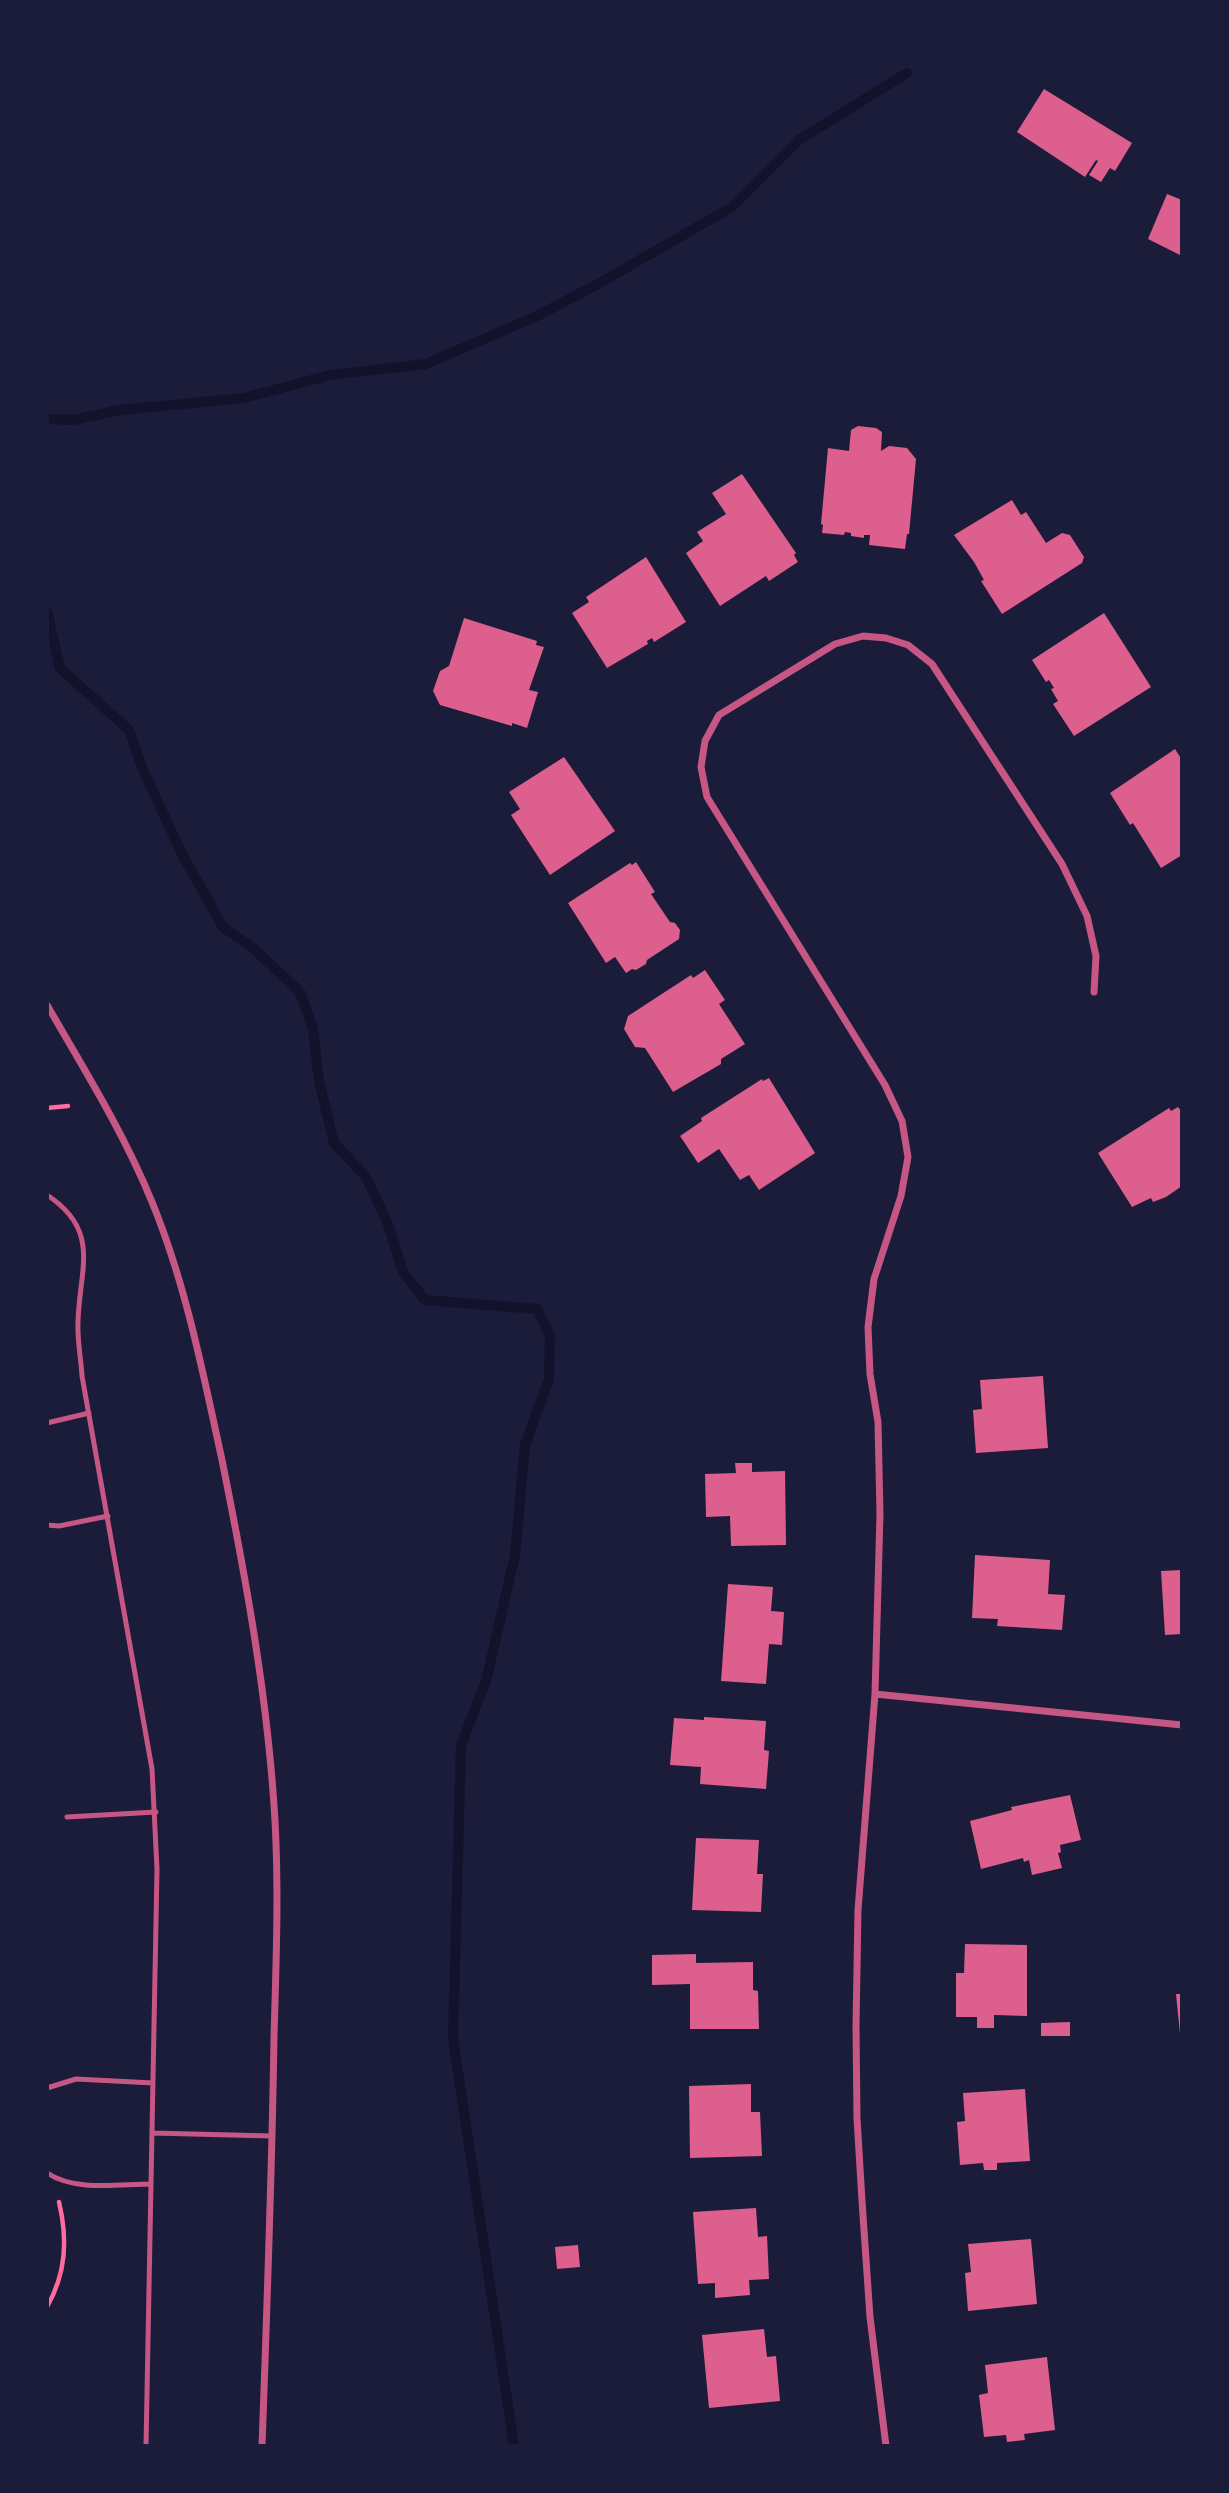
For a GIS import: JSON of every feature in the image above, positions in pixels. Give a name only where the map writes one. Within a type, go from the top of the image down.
[{"type":"street","points":[[886,2446],[870,2317],[857,2118],[858,1910],[875,1694],[880,1514],[878,1422],[870,1374],[868,1327],[874,1279],[901,1196],[908,1157],[902,1121],[885,1085],[707,797],[701,767],[705,741],[719,715],[835,644],[863,636],[886,638],[908,645],[932,664],[1062,864],[1087,916],[1096,956],[1094,992]]},
{"type":"street","points":[[47,1005],[110,1115],[152,1201],[179,1277],[206,1386],[237,1534],[256,1643],[269,1737],[277,1904],[262,2446]]},
{"type":"street","points":[[875,1694],[1182,1725]]},
{"type":"lane","points":[[47,1195],[74,1219],[84,1245],[84,1281],[78,1322],[82,1376],[152,1769],[156,1812],[158,1869],[146,2446]]},
{"type":"lane","points":[[47,1423],[89,1413]]},
{"type":"lane","points":[[47,1525],[59,1526],[107,1516]]},
{"type":"lane","points":[[67,1816],[156,1812]]},
{"type":"lane","points":[[47,2088],[76,2079],[153,2083]]},
{"type":"lane","points":[[152,2133],[272,2136]]},
{"type":"lane","points":[[47,2173],[56,2179],[78,2184],[151,2184]]},
{"type":"path","points":[[47,1108],[68,1106]]},
{"type":"path","points":[[47,2307],[56,2291],[65,2250],[64,2223],[59,2202]]},
{"type":"building","points":[[1044,89],[1132,143],[1115,171],[1110,168],[1101,182],[1089,175],[1098,161],[1096,160],[1085,177],[1017,132]]},
{"type":"building","points":[[1167,194],[1182,200],[1182,256],[1148,239]]},
{"type":"building","points":[[858,426],[876,428],[882,432],[881,451],[889,446],[907,448],[916,459],[909,534],[905,549],[869,545],[870,535],[864,535],[864,538],[845,532],[844,535],[822,533],[828,448],[849,451],[851,430]]},
{"type":"building","points":[[742,474],[796,553],[794,555],[798,562],[769,581],[766,576],[720,606],[686,553],[703,541],[697,532],[726,514],[712,493]]},
{"type":"building","points":[[1012,500],[1021,515],[1026,512],[1046,543],[1062,533],[1070,535],[1084,557],[1082,563],[1002,614],[981,581],[984,580],[974,562],[954,535]]},
{"type":"building","points":[[646,557],[686,622],[654,642],[652,638],[647,641],[648,644],[607,668],[572,613],[589,602],[586,597]]},
{"type":"building","points":[[1104,613],[1151,687],[1074,736],[1053,704],[1058,701],[1051,689],[1054,688],[1049,680],[1046,682],[1032,660]]},
{"type":"building","points":[[464,618],[537,641],[536,645],[544,647],[529,690],[538,692],[527,728],[440,705],[433,691],[440,671],[449,666]]},
{"type":"building","points":[[1175,749],[1182,760],[1182,855],[1161,868],[1133,823],[1130,825],[1110,793]]},
{"type":"building","points":[[564,757],[615,831],[550,875],[511,815],[520,809],[509,792]]},
{"type":"building","points":[[636,862],[655,892],[651,894],[670,922],[675,923],[680,930],[679,939],[647,960],[646,964],[626,973],[615,957],[606,963],[568,903],[630,863],[632,865]]},
{"type":"building","points":[[705,970],[725,1000],[719,1004],[745,1044],[721,1059],[721,1064],[673,1092],[645,1048],[635,1047],[624,1029],[628,1016],[691,975],[693,978]]},
{"type":"building","points":[[769,1078],[815,1153],[759,1190],[749,1175],[740,1180],[719,1149],[698,1163],[680,1136],[702,1121],[701,1118],[762,1079],[763,1081]]},
{"type":"building","points":[[1178,1107],[1182,1112],[1182,1186],[1166,1197],[1153,1202],[1151,1198],[1132,1207],[1098,1153],[1169,1108],[1171,1111]]},
{"type":"building","points":[[1043,1376],[1048,1448],[976,1453],[973,1410],[982,1409],[980,1380]]},
{"type":"building","points":[[735,1463],[752,1463],[752,1472],[785,1471],[786,1545],[731,1546],[730,1516],[706,1517],[705,1474],[736,1473]]},
{"type":"building","points":[[975,1555],[1050,1560],[1048,1594],[1065,1595],[1062,1630],[997,1626],[998,1619],[972,1618]]},
{"type":"building","points":[[1182,1570],[1182,1634],[1165,1635],[1161,1571]]},
{"type":"building","points":[[728,1584],[773,1587],[771,1611],[784,1612],[782,1645],[769,1644],[766,1684],[721,1681]]},
{"type":"building","points":[[704,1717],[766,1721],[764,1750],[769,1751],[766,1789],[700,1784],[701,1767],[670,1765],[674,1718],[704,1720]]},
{"type":"building","points":[[1070,1795],[1081,1840],[1060,1845],[1061,1852],[1058,1853],[1062,1868],[1032,1875],[1029,1860],[1024,1862],[1023,1858],[981,1869],[970,1821],[1012,1810],[1011,1807]]},
{"type":"building","points":[[696,1838],[759,1840],[757,1874],[763,1874],[761,1912],[692,1910]]},
{"type":"building","points":[[965,1944],[1027,1945],[1027,2016],[994,2015],[994,2028],[977,2028],[977,2017],[956,2017],[956,1973],[964,1973]]},
{"type":"building","points":[[696,1954],[696,1963],[753,1962],[753,1990],[758,1991],[759,2029],[690,2029],[690,1984],[652,1985],[652,1955]]},
{"type":"building","points":[[1176,1994],[1182,1994],[1182,2034],[1180,2034]]},
{"type":"building","points":[[1070,2022],[1070,2036],[1041,2036],[1041,2023]]},
{"type":"building","points":[[751,2084],[751,2112],[760,2112],[762,2156],[690,2158],[689,2086]]},
{"type":"building","points":[[1025,2089],[1030,2161],[997,2163],[997,2170],[984,2170],[983,2163],[960,2165],[957,2122],[965,2121],[963,2093]]},
{"type":"building","points":[[756,2208],[758,2237],[767,2236],[769,2279],[749,2280],[750,2295],[715,2298],[715,2283],[698,2284],[693,2212]]},
{"type":"building","points":[[1031,2239],[1037,2304],[968,2311],[965,2273],[971,2272],[968,2244]]},
{"type":"building","points":[[578,2245],[580,2267],[557,2269],[555,2247]]},
{"type":"building","points":[[764,2329],[767,2357],[776,2356],[780,2401],[709,2408],[702,2335]]},
{"type":"building","points":[[1047,2357],[1055,2430],[1024,2434],[1025,2440],[1007,2442],[1006,2435],[984,2437],[979,2395],[988,2393],[985,2365]]},
{"type":"waterway","points":[[47,419],[73,420],[120,410],[244,398],[330,375],[426,364],[537,316],[732,207],[799,140],[907,73]]},
{"type":"waterway","points":[[47,612],[60,668],[129,730],[143,770],[183,856],[223,927],[253,948],[300,992],[313,1029],[319,1081],[334,1143],[366,1177],[388,1224],[403,1272],[425,1300],[537,1309],[550,1335],[549,1379],[525,1445],[515,1555],[486,1681],[461,1745],[453,2038],[514,2446]]}]
